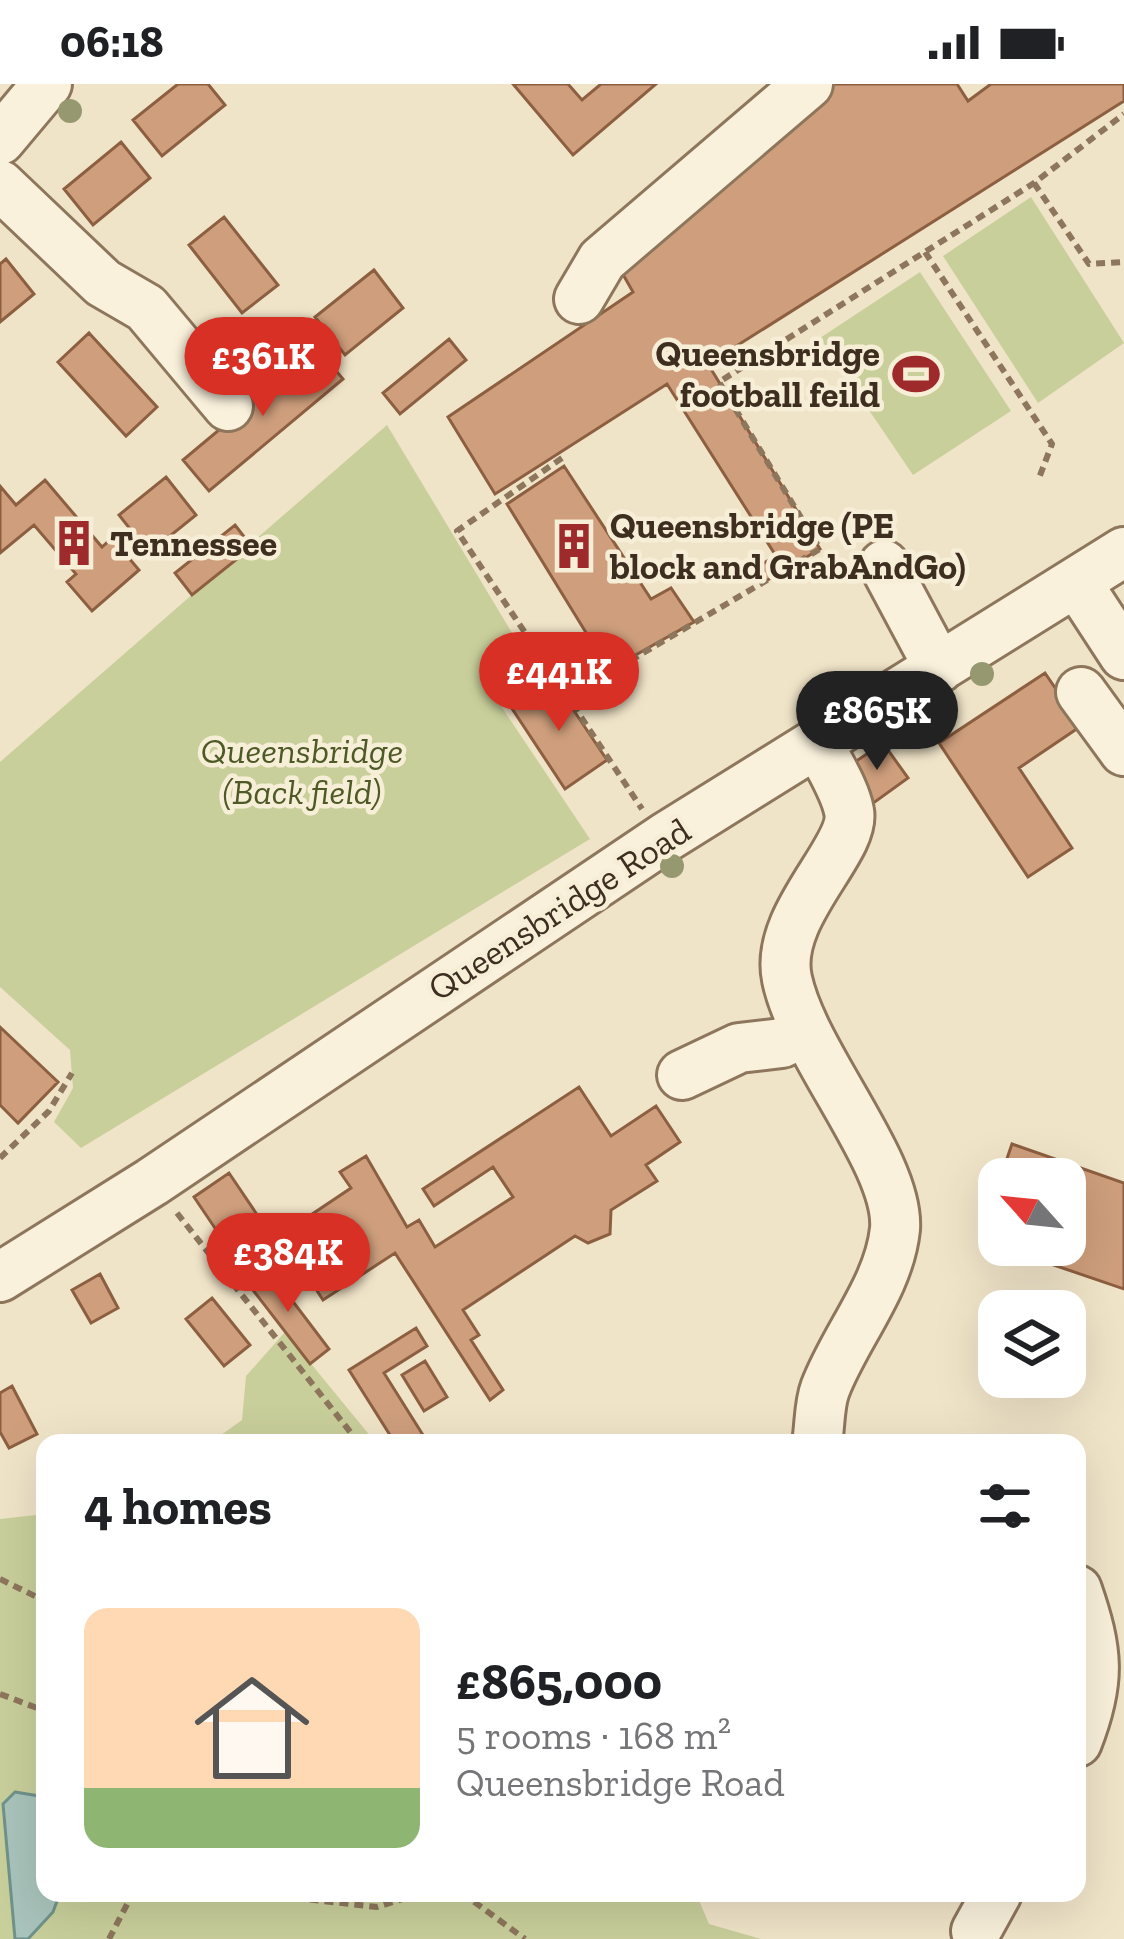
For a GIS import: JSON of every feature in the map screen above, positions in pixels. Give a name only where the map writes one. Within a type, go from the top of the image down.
[{"type":"street","points":[[0,140],[47,84]]},
{"type":"street","points":[[579,299],[602,260],[808,84]]},
{"type":"street","points":[[0,185],[103,284],[146,308],[228,406]]},
{"type":"street","name":"Queensbridge Road","points":[[0,1277],[152,1182],[666,837],[1124,552]]},
{"type":"street","points":[[884,566],[940,668]]},
{"type":"street","points":[[1077,583],[1124,655]]},
{"type":"street","points":[[1081,692],[1124,752]]},
{"type":"street","points":[[818,1434],[824,1390],[862,1321],[895,1233],[894,1195],[805,1029],[785,973],[800,907],[843,841],[850,813],[819,744]]},
{"type":"street","points":[[682,1075],[740,1048],[782,1042],[805,1029]]},
{"type":"street","points":[[1086,1616],[1095,1641],[1095,1696],[1086,1719]]},
{"type":"path","points":[[548,667],[588,640],[609,673],[820,549],[719,382],[1034,183],[1124,114]]},
{"type":"path","points":[[1034,183],[1089,264],[1124,262]]},
{"type":"path","points":[[925,252],[1052,444],[1039,478]]},
{"type":"path","points":[[562,458],[457,531],[666,837]]},
{"type":"path","points":[[0,1158],[49,1111],[72,1073]]},
{"type":"path","points":[[152,1182],[352,1434]]},
{"type":"path","points":[[0,1580],[36,1597]]},
{"type":"path","points":[[0,1694],[36,1708]]},
{"type":"path","points":[[109,1939],[128,1902]]},
{"type":"path","points":[[332,1902],[377,1907],[393,1902]]},
{"type":"path","points":[[474,1902],[525,1939]]},
{"type":"green space","points":[[1031,197],[1124,343],[1038,403],[943,256]]},
{"type":"green space","name":"Queensbridge football feild","points":[[920,272],[1011,411],[913,475],[820,338]]},
{"type":"green space","name":"Queensbridge (Back field)","points":[[387,425],[541,681],[501,706],[590,839],[81,1148],[54,1122],[73,1088],[70,1050],[0,987],[0,762]]},
{"type":"green space","points":[[285,1332],[369,1434],[223,1434],[242,1420],[246,1376]]},
{"type":"green space","points":[[36,1515],[36,1902],[700,1902],[709,1924],[761,1939],[0,1939],[0,1519]]},
{"type":"water","points":[[15,1792],[36,1796],[36,1902],[57,1902],[28,1939],[15,1939],[3,1804]]},
{"type":"building","points":[[178,84],[208,84],[225,105],[162,156],[133,120]]},
{"type":"building","points":[[513,84],[568,84],[582,100],[601,84],[656,84],[573,155]]},
{"type":"building","points":[[822,84],[957,84],[968,101],[991,84],[1124,84],[1124,101],[708,364],[820,549],[766,581],[757,567],[776,556],[667,384],[495,494],[448,417],[633,292],[612,255]]},
{"type":"building","points":[[121,142],[150,178],[93,225],[64,189]]},
{"type":"building","points":[[224,217],[278,285],[242,313],[189,245]]},
{"type":"building","points":[[6,259],[34,294],[0,322],[0,264]]},
{"type":"building","points":[[374,270],[403,308],[345,355],[315,317]]},
{"type":"building","points":[[89,333],[157,407],[126,436],[58,362]]},
{"type":"building","points":[[449,339],[466,360],[400,414],[383,393]]},
{"type":"building","points":[[317,348],[343,379],[209,491],[183,460]]},
{"type":"building","name":"Queensbridge (PE block and GrabAndGo)","points":[[564,466],[651,599],[671,588],[694,622],[609,670],[507,504]]},
{"type":"building","points":[[166,477],[196,515],[149,553],[119,515]]},
{"type":"building","name":"Tennessee","points":[[45,480],[102,547],[112,538],[139,570],[92,611],[67,582],[76,574],[34,525],[0,553],[0,486],[16,505]]},
{"type":"building","points":[[235,525],[252,547],[192,595],[175,573]]},
{"type":"building","points":[[1045,673],[1081,726],[1019,768],[1072,848],[1028,877],[939,743]]},
{"type":"building","points":[[554,681],[607,760],[565,789],[511,707]]},
{"type":"building","points":[[883,743],[908,778],[872,804],[846,768]]},
{"type":"building","points":[[0,1027],[58,1082],[18,1123],[0,1105]]},
{"type":"building","points":[[579,1087],[611,1136],[656,1106],[680,1142],[646,1165],[657,1181],[611,1210],[610,1234],[588,1243],[575,1236],[463,1310],[479,1335],[471,1340],[503,1390],[490,1400],[395,1253],[323,1300],[281,1235],[351,1188],[340,1172],[366,1156],[407,1227],[419,1220],[435,1247],[513,1197],[493,1167],[434,1206],[423,1189]]},
{"type":"building","points":[[1012,1144],[1052,1158],[1007,1158]]},
{"type":"building","points":[[1086,1170],[1124,1183],[1124,1289],[1057,1266],[1086,1266]]},
{"type":"building","points":[[229,1173],[258,1216],[223,1240],[194,1197]]},
{"type":"building","points":[[266,1266],[329,1349],[310,1364],[246,1281]]},
{"type":"building","points":[[100,1274],[118,1308],[91,1323],[72,1290]]},
{"type":"building","points":[[212,1298],[250,1345],[224,1366],[186,1319]]},
{"type":"building","points":[[416,1328],[427,1346],[384,1373],[422,1434],[389,1434],[349,1370]]},
{"type":"building","points":[[425,1361],[447,1397],[424,1411],[402,1375]]},
{"type":"building","points":[[12,1386],[37,1434],[9,1448],[0,1432],[0,1393]]},
{"type":"place","name":"Queensbridge football feild","points":[[916,374]]},
{"type":"place","name":"Tennessee","points":[[74,543]]},
{"type":"place","name":"Queensbridge (PE block and GrabAndGo)","points":[[574,546]]}]
